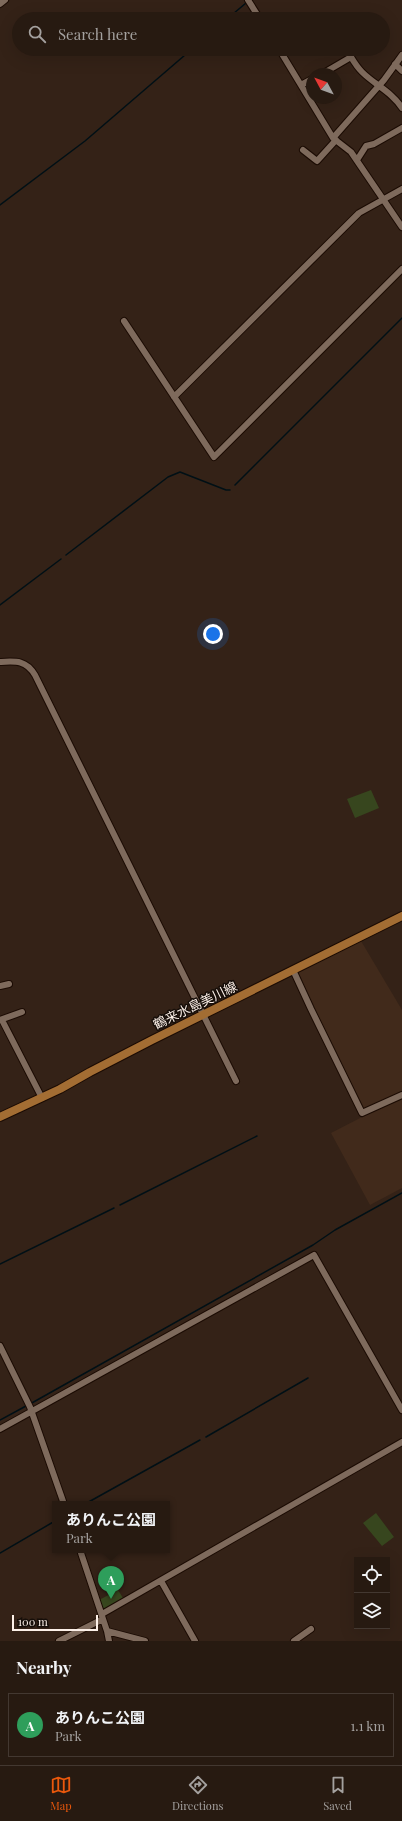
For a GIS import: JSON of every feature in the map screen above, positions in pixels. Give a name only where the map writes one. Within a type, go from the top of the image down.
[{"type":"main road","name":"鶴来水島美川線","points":[[0,1117],[42,1098],[204,1014],[402,916]]},
{"type":"street","points":[[0,4],[5,0]]},
{"type":"street","points":[[248,0],[256,12]]},
{"type":"street","points":[[303,150],[317,161],[379,85],[402,54]]},
{"type":"street","points":[[282,56],[335,139],[351,152],[402,227]]},
{"type":"street","points":[[332,68],[351,57],[362,72],[379,85],[399,103],[402,108]]},
{"type":"street","points":[[395,64],[402,71]]},
{"type":"street","points":[[301,85],[306,83]]},
{"type":"street","points":[[356,160],[366,146],[374,144],[402,128]]},
{"type":"street","points":[[174,397],[359,213],[402,189]]},
{"type":"street","points":[[124,321],[214,457],[402,269]]},
{"type":"street","points":[[0,662],[14,661],[29,666],[35,675],[236,1081]]},
{"type":"street","points":[[293,970],[310,1009],[362,1113],[402,1095]]},
{"type":"street","points":[[0,986],[9,984]]},
{"type":"street","points":[[22,1012],[1,1020],[42,1098]]},
{"type":"street","points":[[0,1429],[30,1408],[314,1254],[402,1410]]},
{"type":"street","points":[[0,1346],[30,1408],[63,1501]]},
{"type":"street","points":[[58,1641],[103,1617],[161,1581],[402,1442]]},
{"type":"street","points":[[81,1553],[103,1617],[109,1641]]},
{"type":"street","points":[[161,1581],[195,1641]]},
{"type":"street","points":[[294,1641],[311,1629]]},
{"type":"street","points":[[107,1631],[144,1641]]},
{"type":"shaded area","points":[[361,941],[402,1010],[402,1188],[370,1205],[331,1133],[364,1116],[296,972]]},
{"type":"green space","points":[[371,790],[379,808],[355,818],[347,799]]},
{"type":"green space","points":[[376,1513],[394,1537],[382,1546],[363,1523]]},
{"type":"green space","points":[[118,1590],[123,1598],[104,1609],[99,1600]]},
{"type":"waterway","points":[[235,12],[246,3]]},
{"type":"waterway","points":[[0,205],[85,141],[184,56]]},
{"type":"waterway","points":[[235,485],[402,318]]},
{"type":"waterway","points":[[66,555],[168,477],[180,472],[226,490],[230,490]]},
{"type":"waterway","points":[[0,605],[61,559]]},
{"type":"waterway","points":[[120,1205],[257,1136]]},
{"type":"waterway","points":[[30,1404],[313,1245],[335,1230],[402,1193]]},
{"type":"waterway","points":[[0,1264],[114,1208]]},
{"type":"waterway","points":[[206,1437],[308,1378]]},
{"type":"waterway","points":[[0,1420],[26,1406]]},
{"type":"waterway","points":[[90,1501],[200,1440]]},
{"type":"waterway","points":[[0,1553],[52,1523]]},
{"type":"place","name":"ありんこ公園","points":[[111,1599]]}]
